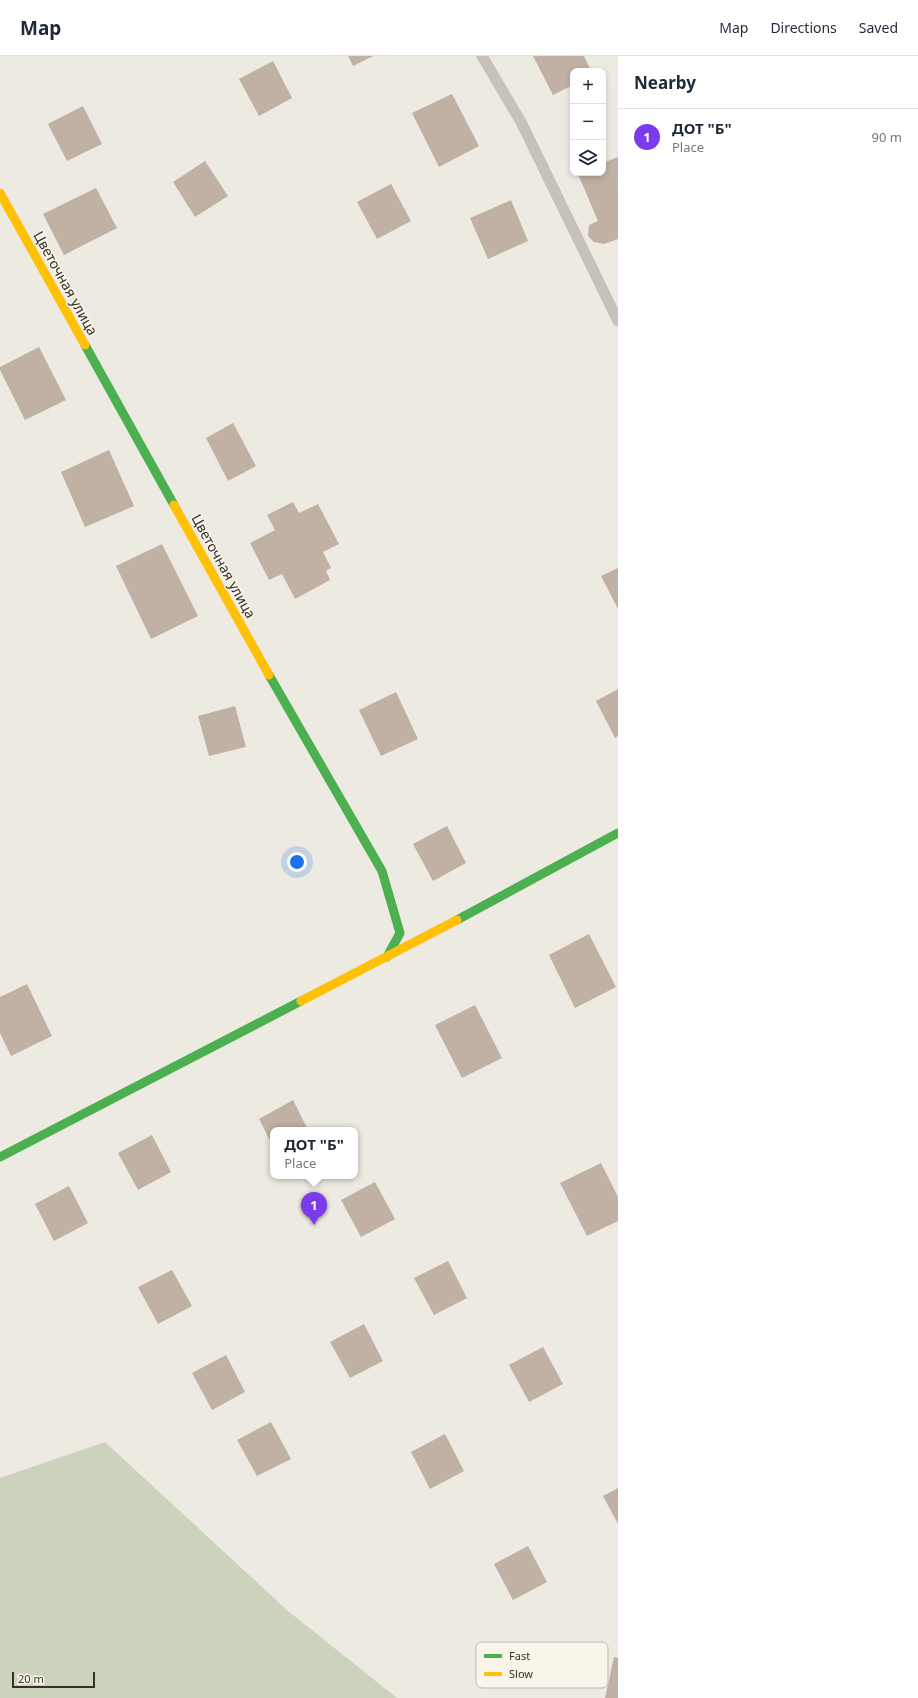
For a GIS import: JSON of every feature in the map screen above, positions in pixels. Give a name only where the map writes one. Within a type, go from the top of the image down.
[{"type":"street","name":"Цветочная улица","points":[[0,192],[273,682],[382,872],[400,934],[388,957]]},
{"type":"street","points":[[0,1157],[388,957],[618,833]]},
{"type":"lane","points":[[482,56],[521,122],[618,321]]},
{"type":"green space","points":[[105,1442],[288,1611],[397,1698],[0,1698],[0,1478]]},
{"type":"building","points":[[348,56],[373,56],[353,66]]},
{"type":"building","points":[[533,56],[584,56],[590,68],[570,68],[570,86],[553,95]]},
{"type":"building","points":[[273,61],[292,98],[259,116],[239,79]]},
{"type":"building","points":[[452,94],[479,146],[439,167],[412,113]]},
{"type":"building","points":[[83,106],[102,144],[67,161],[48,124]]},
{"type":"building","points":[[618,157],[618,239],[604,244],[594,242],[588,236],[589,225],[598,221],[579,176],[606,176],[606,162]]},
{"type":"building","points":[[205,161],[228,196],[195,217],[173,182]]},
{"type":"building","points":[[391,184],[411,221],[377,239],[357,202]]},
{"type":"building","points":[[96,188],[117,228],[64,255],[43,214]]},
{"type":"building","points":[[511,200],[528,241],[488,259],[470,218]]},
{"type":"building","points":[[39,347],[66,400],[25,420],[0,370],[0,367]]},
{"type":"building","points":[[233,423],[256,466],[228,481],[206,438]]},
{"type":"building","points":[[109,450],[134,506],[85,527],[61,472]]},
{"type":"building","points":[[293,502],[299,513],[318,504],[339,544],[323,552],[331,568],[326,571],[330,580],[295,599],[282,574],[269,580],[250,543],[275,530],[267,515]]},
{"type":"building","points":[[162,544],[198,616],[151,639],[116,566]]},
{"type":"building","points":[[618,568],[618,609],[601,576]]},
{"type":"building","points":[[618,689],[618,736],[615,738],[596,701]]},
{"type":"building","points":[[396,692],[418,739],[381,756],[359,710]]},
{"type":"building","points":[[235,706],[246,747],[209,756],[198,716]]},
{"type":"building","points":[[447,826],[466,863],[433,881],[413,844]]},
{"type":"building","points":[[589,934],[616,987],[575,1008],[549,955]]},
{"type":"building","points":[[27,984],[52,1036],[11,1056],[0,1033],[0,997]]},
{"type":"building","points":[[475,1005],[502,1058],[462,1078],[435,1025]]},
{"type":"building","points":[[293,1100],[306,1127],[270,1127],[270,1140],[259,1119]]},
{"type":"building","points":[[152,1135],[171,1172],[138,1190],[118,1153]]},
{"type":"building","points":[[601,1163],[618,1197],[618,1221],[587,1236],[560,1183]]},
{"type":"building","points":[[375,1182],[395,1219],[361,1237],[341,1200]]},
{"type":"building","points":[[69,1186],[88,1223],[54,1241],[35,1204]]},
{"type":"building","points":[[448,1261],[467,1298],[434,1315],[414,1278]]},
{"type":"building","points":[[172,1270],[192,1306],[158,1324],[138,1287]]},
{"type":"building","points":[[364,1324],[383,1361],[350,1378],[330,1342]]},
{"type":"building","points":[[543,1347],[563,1384],[529,1402],[509,1365]]},
{"type":"building","points":[[226,1355],[245,1392],[212,1410],[192,1373]]},
{"type":"building","points":[[271,1422],[291,1459],[257,1476],[237,1440]]},
{"type":"building","points":[[445,1434],[464,1471],[430,1489],[411,1452]]},
{"type":"building","points":[[618,1488],[618,1524],[603,1496]]},
{"type":"building","points":[[528,1546],[547,1582],[513,1600],[494,1564]]},
{"type":"building","points":[[614,1657],[618,1658],[618,1698],[605,1698]]},
{"type":"traffic: fast","points":[[85,345],[174,505]]},
{"type":"traffic: fast","points":[[269,675],[382,871],[400,933],[387,957]]},
{"type":"traffic: fast","points":[[457,920],[618,833]]},
{"type":"traffic: fast","points":[[0,1157],[301,1001]]},
{"type":"traffic: slow","points":[[0,193],[85,345]]},
{"type":"traffic: slow","points":[[174,505],[269,675]]},
{"type":"traffic: slow","points":[[301,1001],[457,920]]},
{"type":"place","name":"ДОТ \"Б\"","points":[[314,1225]]}]
